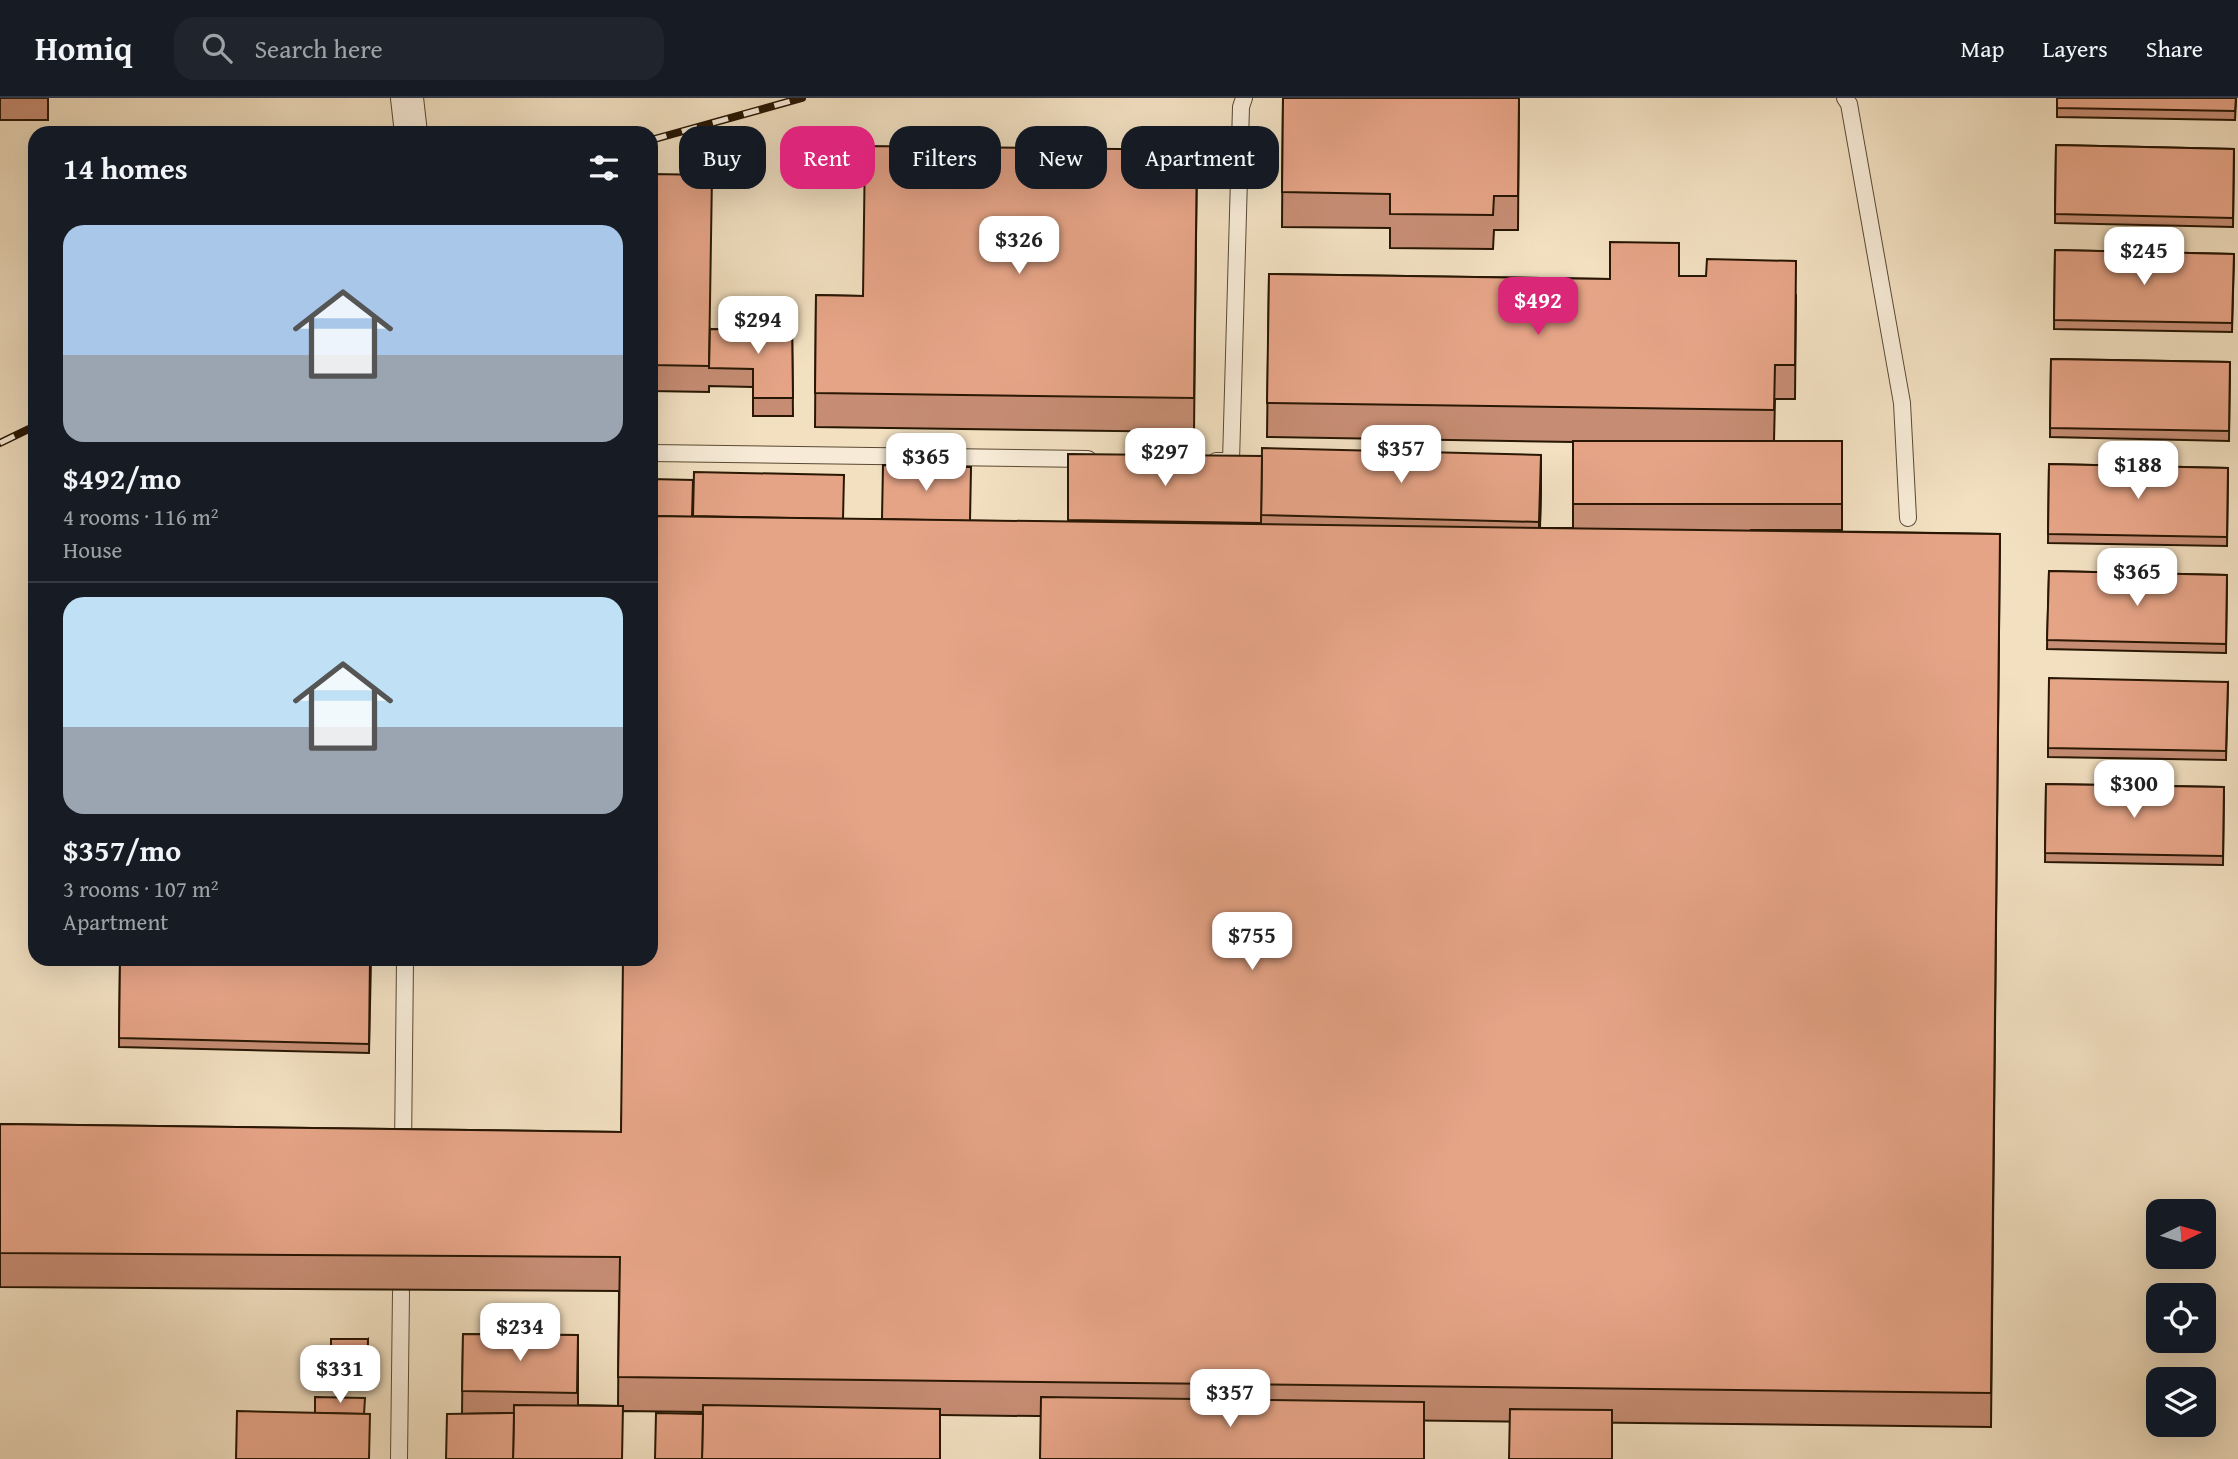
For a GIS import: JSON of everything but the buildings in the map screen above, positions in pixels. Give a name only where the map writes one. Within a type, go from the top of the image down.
[{"type":"street","points":[[407,98],[410,126]]},
{"type":"lane","points":[[1204,461],[1231,461],[1241,107],[1244,98]]},
{"type":"lane","points":[[1845,98],[1849,104],[1902,403],[1908,518]]},
{"type":"lane","points":[[658,453],[1107,459]]},
{"type":"lane","points":[[403,1153],[405,966]]},
{"type":"lane","points":[[399,1459],[401,1292]]},
{"type":"railway","points":[[658,138],[802,98]]},
{"type":"railway","points":[[0,443],[28,429]]}]
